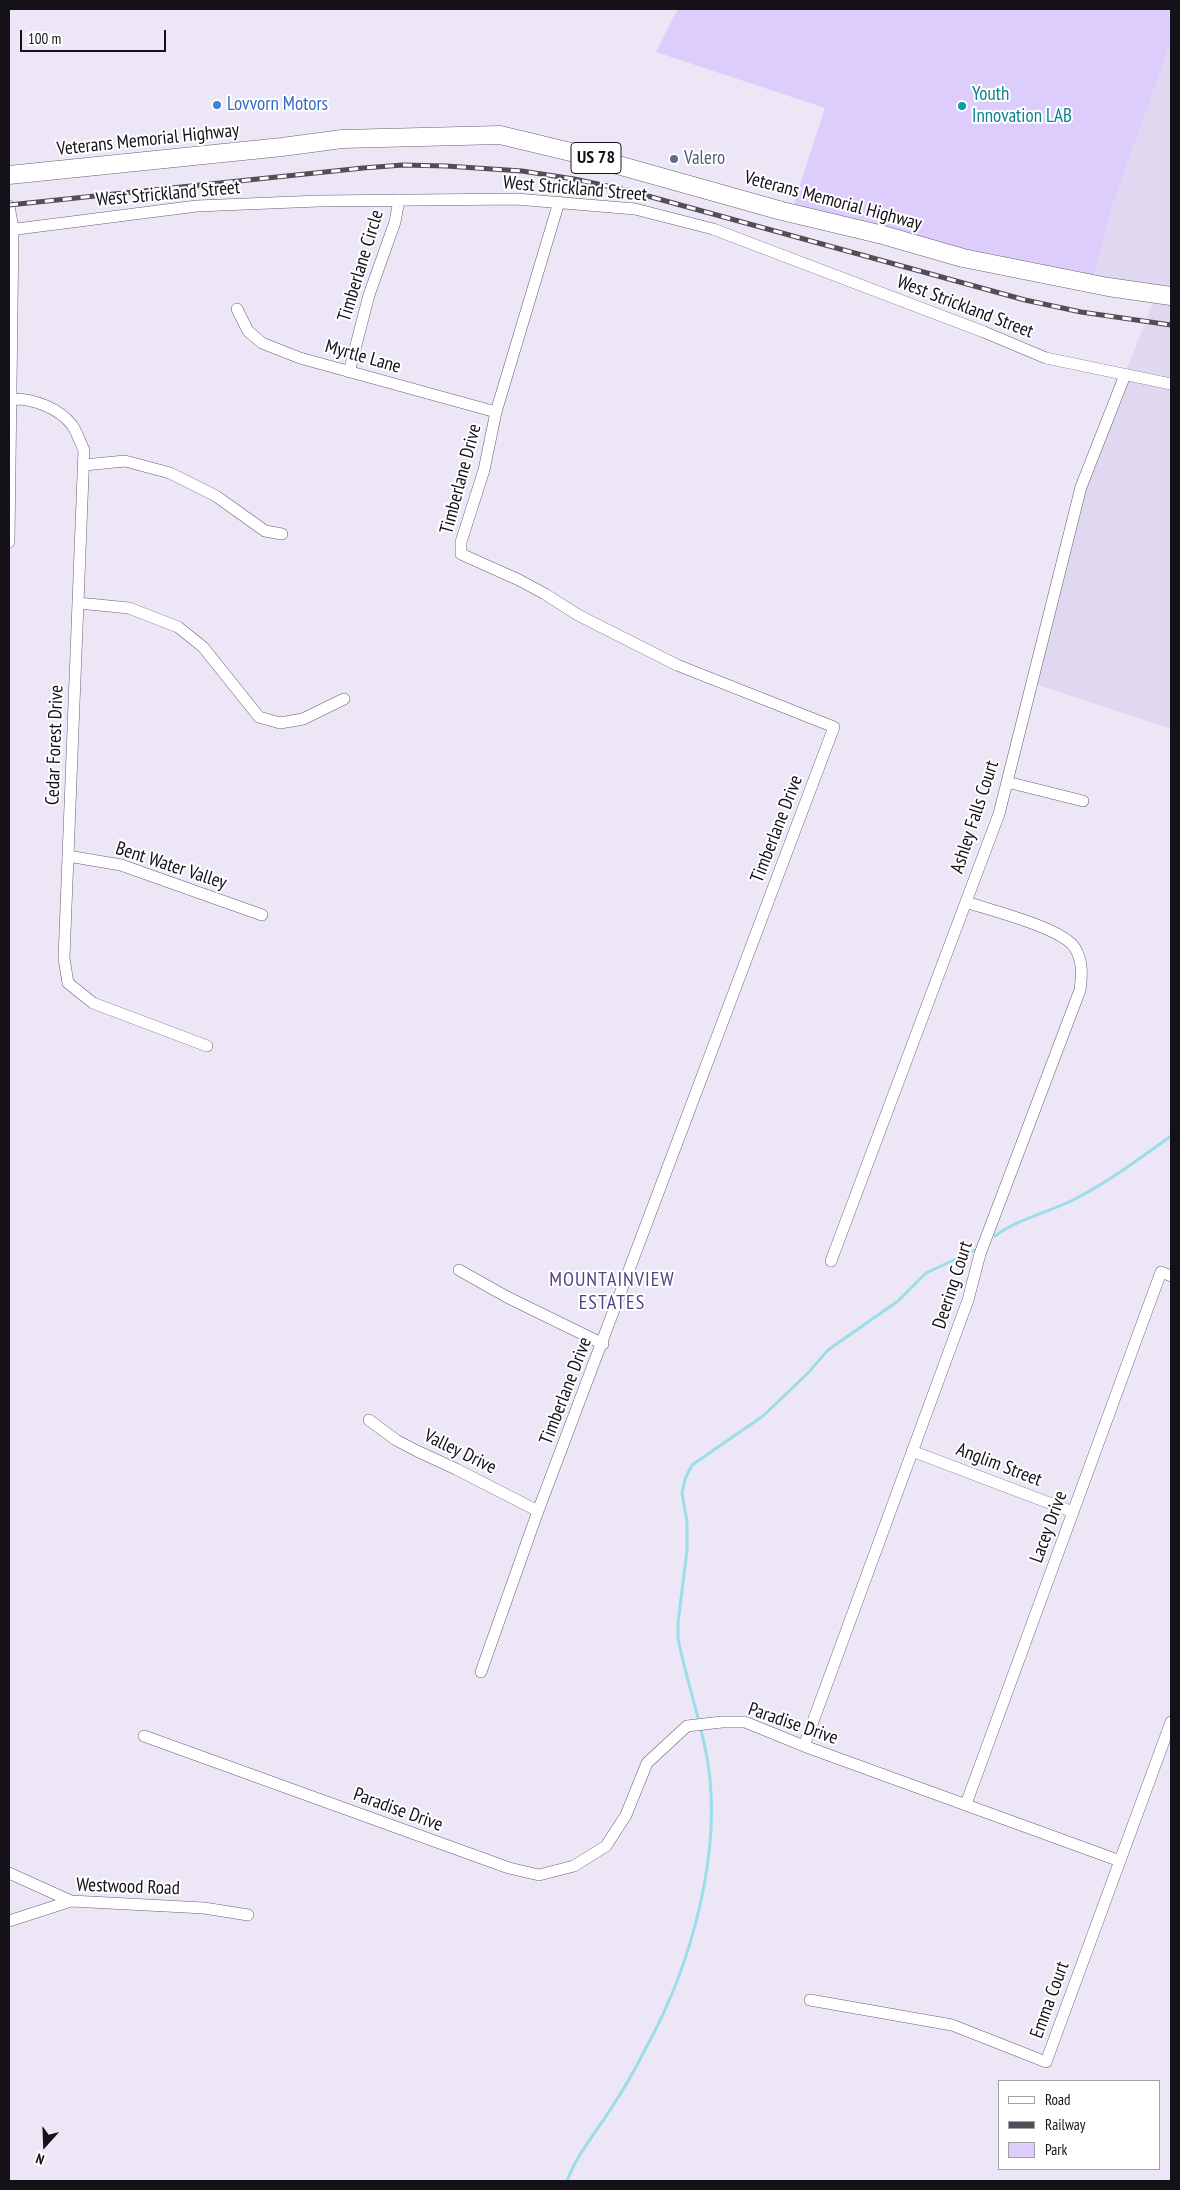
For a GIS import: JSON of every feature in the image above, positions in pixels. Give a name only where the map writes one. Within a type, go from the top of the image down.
[{"type":"main road","name":"Veterans Memorial Highway","points":[[9,175],[282,147],[342,139],[500,135],[575,153],[782,211],[883,235],[963,258],[1108,287],[1171,296]]},
{"type":"street","name":"West Strickland Street","points":[[11,229],[198,206],[481,198],[559,202],[635,209],[712,229],[1046,358],[1171,384]]},
{"type":"street","name":"Timberlane Circle","points":[[349,372],[369,295],[395,222],[399,200]]},
{"type":"street","name":"Timberlane Drive","points":[[481,1672],[538,1511],[603,1344],[702,1072],[810,795],[834,727],[677,665],[578,615],[519,580],[461,554],[461,542],[484,470],[496,412],[559,202]]},
{"type":"street","points":[[9,206],[11,229],[12,399],[9,542]]},
{"type":"street","name":"Myrtle Lane","points":[[237,310],[248,331],[262,343],[300,358],[496,412]]},
{"type":"street","name":"Ashley Falls Court","points":[[831,1261],[998,814],[1081,487],[1125,375]]},
{"type":"street","name":"Cedar Forest Drive","points":[[12,399],[23,399],[52,408],[72,424],[84,450],[64,958],[68,983],[93,1003],[207,1046]]},
{"type":"street","points":[[84,465],[125,461],[170,473],[216,496],[266,531],[282,534]]},
{"type":"street","points":[[78,603],[129,608],[178,627],[203,647],[259,717],[280,724],[303,719],[344,699]]},
{"type":"street","points":[[1007,782],[1083,802]]},
{"type":"street","name":"Bent Water Valley","points":[[68,856],[121,865],[262,915]]},
{"type":"street","name":"Deering Court","points":[[804,1746],[968,1300],[980,1254],[1080,990],[1083,971],[1075,948],[1060,934],[966,902]]},
{"type":"street","points":[[459,1270],[507,1297],[603,1344]]},
{"type":"street","name":"Lacey Drive","points":[[966,1804],[1162,1272],[1171,1276]]},
{"type":"street","name":"Valley Drive","points":[[370,1420],[403,1444],[538,1511]]},
{"type":"street","name":"Anglim Street","points":[[912,1451],[1073,1512]]},
{"type":"street","name":"Paradise Drive","points":[[144,1736],[509,1868],[539,1876],[574,1866],[606,1846],[626,1815],[647,1763],[688,1726],[722,1722],[745,1722],[804,1746],[1120,1861]]},
{"type":"street","name":"Emma Court","points":[[810,2000],[952,2025],[1046,2062],[1171,1722]]},
{"type":"street","points":[[9,1873],[71,1901]]},
{"type":"street","name":"Westwood Road","points":[[9,1921],[71,1901],[204,1908],[248,1915]]},
{"type":"shaded area","points":[[1171,40],[1171,729],[1032,683],[1081,487],[1156,294],[1093,284],[1113,204]]},
{"type":"green space","points":[[678,9],[1171,9],[1171,41],[1113,204],[1092,285],[792,209],[825,108],[656,52]]},
{"type":"waterway","points":[[995,1236],[1013,1225],[1084,1194],[1123,1170],[1171,1136]]},
{"type":"waterway","points":[[567,2181],[580,2154],[614,2105],[629,2079],[663,2013],[690,1944],[707,1871],[711,1834],[711,1798],[708,1763],[678,1638],[678,1623],[687,1550],[687,1522],[682,1493],[685,1479],[692,1465],[763,1416],[808,1373],[828,1350],[898,1301],[926,1273],[975,1250]]},
{"type":"railway","points":[[9,205],[403,165],[522,171],[626,190],[1025,300],[1081,312],[1171,325]]},
{"type":"place","name":"Lovvorn Motors","points":[[217,105]]},
{"type":"place","name":"Youth Innovation LAB","points":[[962,106]]},
{"type":"place","name":"Valero","points":[[674,159]]},
{"type":"district","name":"MOUNTAINVIEW ESTATES","points":[[612,1292]]}]
